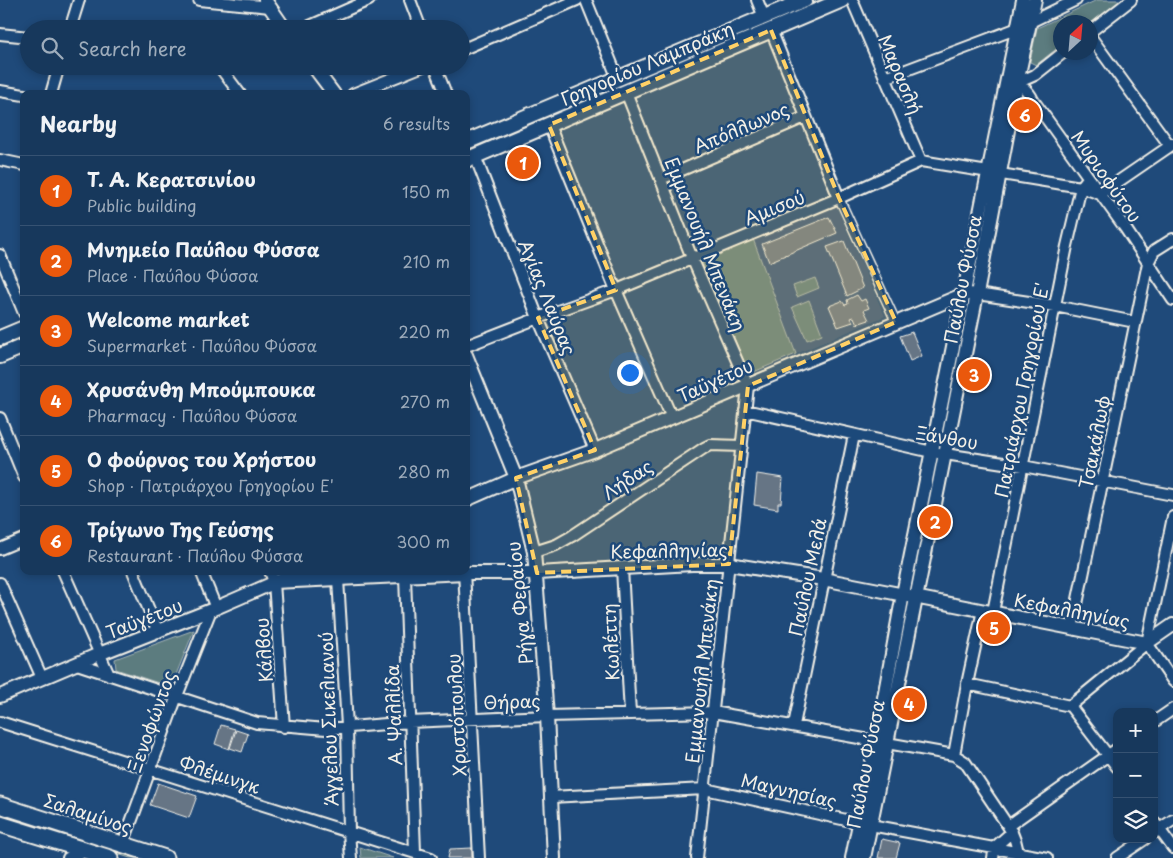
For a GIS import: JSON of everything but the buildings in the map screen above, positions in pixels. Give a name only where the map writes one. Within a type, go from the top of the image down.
[{"type":"main road","name":"Γρηγορίου Λαμπράκη","points":[[470,140],[805,0]]},
{"type":"main road","name":"Γρηγορίου Λαμπράκη","points":[[470,158],[842,0]]},
{"type":"main road","points":[[0,338],[20,330]]},
{"type":"main road","points":[[0,356],[20,348]]},
{"type":"main road","name":"Σαλαμίνος","points":[[0,805],[165,858]]},
{"type":"main road","name":"Σαλαμίνος","points":[[0,824],[110,858]]},
{"type":"street","points":[[73,20],[79,0]]},
{"type":"street","points":[[199,0],[268,3],[280,20]]},
{"type":"street","points":[[323,20],[369,0]]},
{"type":"street","points":[[410,0],[418,20]]},
{"type":"street","points":[[470,46],[577,0]]},
{"type":"street","points":[[586,0],[618,79]]},
{"type":"street","points":[[757,0],[764,17]]},
{"type":"street","name":"Μαρασλή","points":[[852,0],[921,161]]},
{"type":"street","name":"Παύλου Φύσσα","points":[[882,742],[903,594],[938,453],[971,294],[1012,82],[1023,0]]},
{"type":"street","name":"Παύλου Φύσσα","points":[[1012,82],[1026,42],[1035,0]]},
{"type":"street","points":[[885,78],[1018,28],[1076,0]]},
{"type":"street","points":[[1098,26],[1131,0]]},
{"type":"street","points":[[1018,28],[1025,36],[1026,42]]},
{"type":"street","points":[[771,30],[839,198],[896,322]]},
{"type":"street","points":[[0,34],[20,36]]},
{"type":"street","points":[[921,161],[1081,187],[1100,194],[1172,145],[1098,47]]},
{"type":"street","points":[[1012,82],[1035,75],[1054,60]]},
{"type":"street","points":[[51,90],[56,75]]},
{"type":"street","points":[[226,75],[237,90]]},
{"type":"street","points":[[320,75],[331,90]]},
{"type":"street","points":[[363,90],[400,75]]},
{"type":"street","points":[[439,75],[444,90]]},
{"type":"street","name":"Μυριοφύτου","points":[[1012,82],[1030,92],[1033,100],[1173,300]]},
{"type":"street","points":[[0,91],[20,94]]},
{"type":"street","name":"Εμμανουήλ Μπενάκη","points":[[626,92],[692,258],[748,386],[697,858]]},
{"type":"street","name":"Απόλλωνος","points":[[661,179],[806,117]]},
{"type":"street","points":[[549,125],[616,290],[672,418]]},
{"type":"street","name":"Αγίας Λαύρας","points":[[470,158],[595,450]]},
{"type":"street","points":[[0,160],[20,164]]},
{"type":"street","name":"Αμισού","points":[[470,344],[616,290],[839,198],[921,161]]},
{"type":"street","name":"Πατριάρχου Γρηγορίου Ε'","points":[[954,755],[967,684],[988,611],[1023,466],[1081,187],[1088,178]]},
{"type":"street","points":[[1148,263],[1154,251],[1173,239]]},
{"type":"street","points":[[0,255],[20,303]]},
{"type":"street","name":"Τσακάλωφ","points":[[1072,628],[1148,263]]},
{"type":"street","points":[[971,294],[1055,306],[1135,322]]},
{"type":"street","name":"Ταϋγέτου","points":[[470,498],[516,478],[595,450],[896,322],[971,294]]},
{"type":"street","name":"Ρήγα Φεραίου","points":[[470,365],[516,478],[534,552],[547,716],[554,858]]},
{"type":"street","name":"Ξάνθου","points":[[745,410],[938,453],[1023,466],[1173,495]]},
{"type":"street","points":[[0,418],[20,467]]},
{"type":"street","name":"Παύλου Μελά","points":[[794,725],[854,435]]},
{"type":"street","name":"Λήδας","points":[[534,552],[556,545],[572,536],[704,448],[710,445],[742,446]]},
{"type":"street","name":"Παύλου Φύσσα","points":[[852,858],[865,824],[916,597],[938,453]]},
{"type":"street","points":[[1173,518],[1147,643],[1173,681]]},
{"type":"street","points":[[0,549],[20,541]]},
{"type":"street","name":"Κεφαλληνίας","points":[[470,572],[536,573],[692,564],[729,564],[903,594],[1147,643]]},
{"type":"street","name":"Κωλέττη","points":[[622,568],[630,714]]},
{"type":"street","points":[[65,575],[109,675]]},
{"type":"street","points":[[135,575],[158,632]]},
{"type":"street","points":[[202,575],[213,609]]},
{"type":"street","name":"Κεφαλληνίας","points":[[272,577],[338,579],[420,575]]},
{"type":"street","name":"Χριστόπουλου","points":[[464,575],[479,858]]},
{"type":"street","name":"Α. Ψαλλίδα","points":[[405,576],[415,852]]},
{"type":"street","name":"Ταϋγέτου","points":[[0,696],[213,609],[272,577]]},
{"type":"street","name":"Κάλβου","points":[[272,577],[284,726]]},
{"type":"street","name":"Άγγελου Σικελιανού","points":[[338,579],[347,726],[351,858]]},
{"type":"street","points":[[0,582],[42,678]]},
{"type":"street","name":"Ξενοφώντος","points":[[123,844],[177,696],[213,609]]},
{"type":"street","points":[[1070,706],[1147,643],[1173,625]]},
{"type":"street","name":"Θήρας","points":[[77,664],[257,723],[284,726],[326,729],[347,726],[473,719],[713,712],[954,755]]},
{"type":"street","points":[[967,684],[1070,706],[1112,752],[1010,829],[994,853]]},
{"type":"street","points":[[1158,719],[1173,709]]},
{"type":"street","name":"Φλέμινγκ","points":[[0,722],[431,858]]},
{"type":"street","points":[[954,755],[965,762],[1010,829],[1018,855]]},
{"type":"street","name":"Μαγνησίας","points":[[550,797],[705,789],[994,853],[1047,858]]},
{"type":"street","points":[[1158,827],[1173,820]]},
{"type":"street","name":"Παύλου Φύσσα","points":[[864,858],[865,824]]},
{"type":"street","points":[[1158,830],[1173,848]]},
{"type":"street","points":[[1117,858],[1139,843]]},
{"type":"street","points":[[68,858],[86,850]]},
{"type":"highlighted area","points":[[771,30],[839,198],[896,322],[748,386],[729,564],[537,573],[516,478],[595,450],[538,318],[616,290],[549,125]]},
{"type":"shaded area","points":[[835,203],[885,316],[796,354],[753,239]]},
{"type":"green space","points":[[819,0],[837,0],[492,143],[491,141],[523,124]]},
{"type":"green space","points":[[1097,0],[1123,0],[1098,19],[1098,15],[1065,15]]},
{"type":"green space","points":[[1053,21],[1053,52],[1036,65],[1030,62],[1037,28]]},
{"type":"green space","points":[[753,239],[796,354],[749,374],[701,260]]},
{"type":"green space","points":[[815,278],[819,288],[797,297],[793,286]]},
{"type":"green space","points":[[809,300],[822,334],[807,340],[792,307]]},
{"type":"green space","points":[[194,630],[171,687],[116,669],[115,659]]},
{"type":"green space","points":[[0,810],[147,858],[130,858],[0,816]]},
{"type":"green space","points":[[360,847],[393,858],[361,858]]},
{"type":"place","name":"Τρίγωνο Της Γεύσης","points":[[1025,115]]},
{"type":"place","name":"Τ. Α. Κερατσινίου","points":[[523,163]]},
{"type":"place","name":"Welcome market","points":[[974,375]]},
{"type":"place","name":"Μνημείο Παύλου Φύσσα","points":[[935,522]]},
{"type":"place","name":"Ο φούρνος του Χρήστου","points":[[994,628]]},
{"type":"place","name":"Χρυσάνθη Μπούμπουκα","points":[[909,704]]}]
